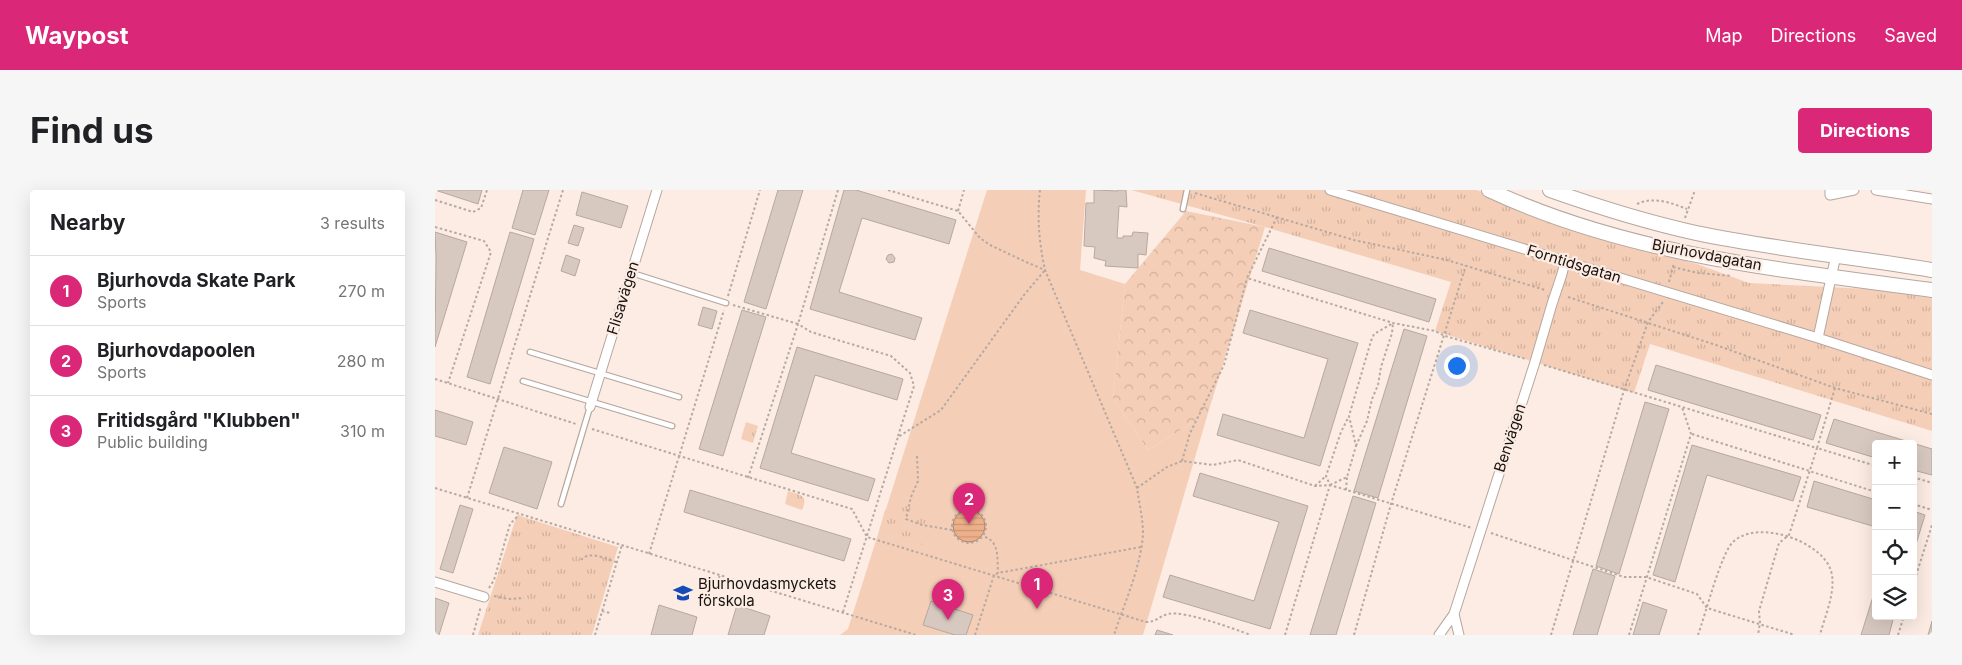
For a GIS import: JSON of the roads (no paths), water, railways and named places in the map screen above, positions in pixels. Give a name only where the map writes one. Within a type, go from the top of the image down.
[{"type":"main road","name":"Bjurhovdagatan","points":[[1489,190],[1542,211],[1613,235],[1677,251],[1932,290]]},
{"type":"main road","name":"Bjurhovdagatan","points":[[1550,190],[1622,214],[1695,232],[1783,248],[1932,270]]},
{"type":"street","name":"Flisavägen","points":[[591,404],[657,190]]},
{"type":"street","name":"Forntidsgatan","points":[[1330,190],[1818,338],[1932,375]]},
{"type":"street","points":[[1830,192],[1854,190]]},
{"type":"street","points":[[1876,190],[1932,199]]},
{"type":"street","points":[[1818,338],[1836,255]]},
{"type":"street","name":"Benvägen","points":[[1439,635],[1454,614],[1563,274],[1565,262]]},
{"type":"street","points":[[435,582],[484,597]]},
{"type":"street","points":[[1454,614],[1459,635]]},
{"type":"lane","points":[[1183,209],[1187,190]]},
{"type":"lane","points":[[631,273],[726,303]]},
{"type":"lane","points":[[530,352],[679,397]]},
{"type":"lane","points":[[523,381],[591,404],[672,426]]},
{"type":"lane","points":[[561,504],[591,404]]},
{"type":"place","name":"Bjurhovdapoolen","points":[[969,524]]},
{"type":"place","name":"Bjurhovdasmyckets förskola","points":[[683,593]]},
{"type":"place","name":"Bjurhovda Skate Park","points":[[1037,609]]},
{"type":"place","name":"Fritidsgård \"Klubben\"","points":[[948,620]]}]
